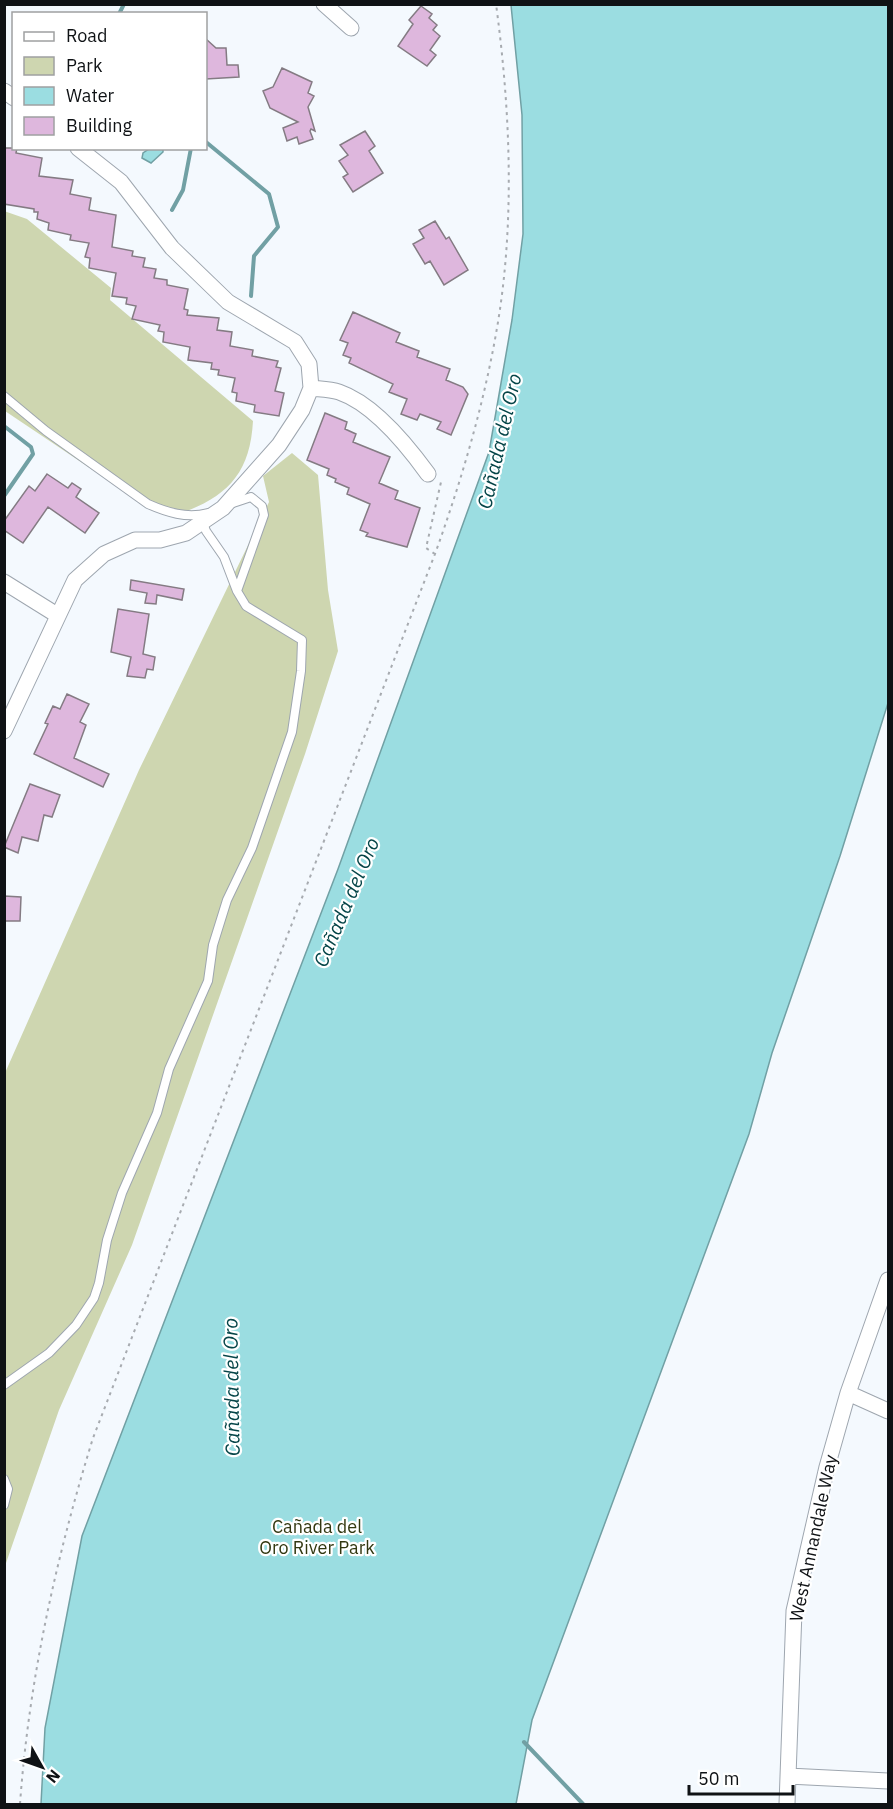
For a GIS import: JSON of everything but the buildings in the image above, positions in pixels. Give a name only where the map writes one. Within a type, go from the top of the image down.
[{"type":"street","points":[[324,4],[351,28]]},
{"type":"street","points":[[4,732],[75,580],[104,554],[135,540],[160,540],[186,533],[201,519],[223,508],[279,446],[302,410],[310,388],[309,364],[295,342],[228,302],[172,248],[121,182],[81,150]]},
{"type":"street","points":[[310,388],[339,392],[367,410],[399,435],[428,474]]},
{"type":"street","points":[[4,582],[57,615]]},
{"type":"street","name":"West Annandale Way","points":[[787,1804],[794,1611],[826,1467],[848,1392],[888,1280]]},
{"type":"street","points":[[848,1392],[888,1411]]},
{"type":"street","points":[[788,1776],[888,1781]]},
{"type":"lane","points":[[4,396],[46,431],[148,504],[164,511],[201,519],[206,531],[224,556],[237,591],[246,606],[302,640],[301,671],[292,732],[252,848],[227,900],[213,945],[208,981],[169,1069],[157,1113],[122,1193],[107,1240],[94,1298],[76,1325],[49,1353],[4,1386]]},
{"type":"lane","points":[[223,508],[251,497],[262,506],[264,515],[237,591]]},
{"type":"lane","points":[[4,1479],[8,1489],[4,1505]]},
{"type":"path","points":[[20,1804],[28,1721],[44,1624],[67,1524],[93,1438],[435,554],[456,495],[480,407],[499,321],[509,211],[505,69],[496,4]]},
{"type":"path","points":[[428,474],[441,480],[426,548],[435,554]]},
{"type":"green space","points":[[4,211],[27,219],[111,288],[110,300],[253,421],[251,440],[241,470],[222,492],[209,501],[176,515],[133,497],[5,411]]},
{"type":"green space","points":[[292,453],[318,475],[328,590],[338,651],[305,754],[132,1245],[59,1410],[5,1566],[5,1073],[139,770],[269,502],[263,476]]},
{"type":"water","name":"Cañada del Oro River Park","points":[[511,5],[888,5],[888,703],[840,856],[772,1053],[749,1134],[532,1720],[516,1804],[41,1804],[45,1728],[82,1536],[338,869],[489,452],[512,320],[523,234],[522,115]]},
{"type":"water","points":[[148,150],[163,150],[151,163],[142,158],[143,153]]},
{"type":"waterway","points":[[120,12],[124,4]]},
{"type":"waterway","points":[[207,143],[269,194],[278,227],[254,256],[251,296]]},
{"type":"waterway","points":[[172,210],[183,190],[191,150]]},
{"type":"waterway","points":[[4,426],[31,447],[33,454],[4,496]]},
{"type":"waterway","points":[[524,1742],[583,1804]]},
{"type":"water label","name":"Cañada del Oro","points":[[499,441]]},
{"type":"water label","name":"Cañada del Oro","points":[[346,902]]},
{"type":"water label","name":"Cañada del Oro","points":[[231,1387]]}]
